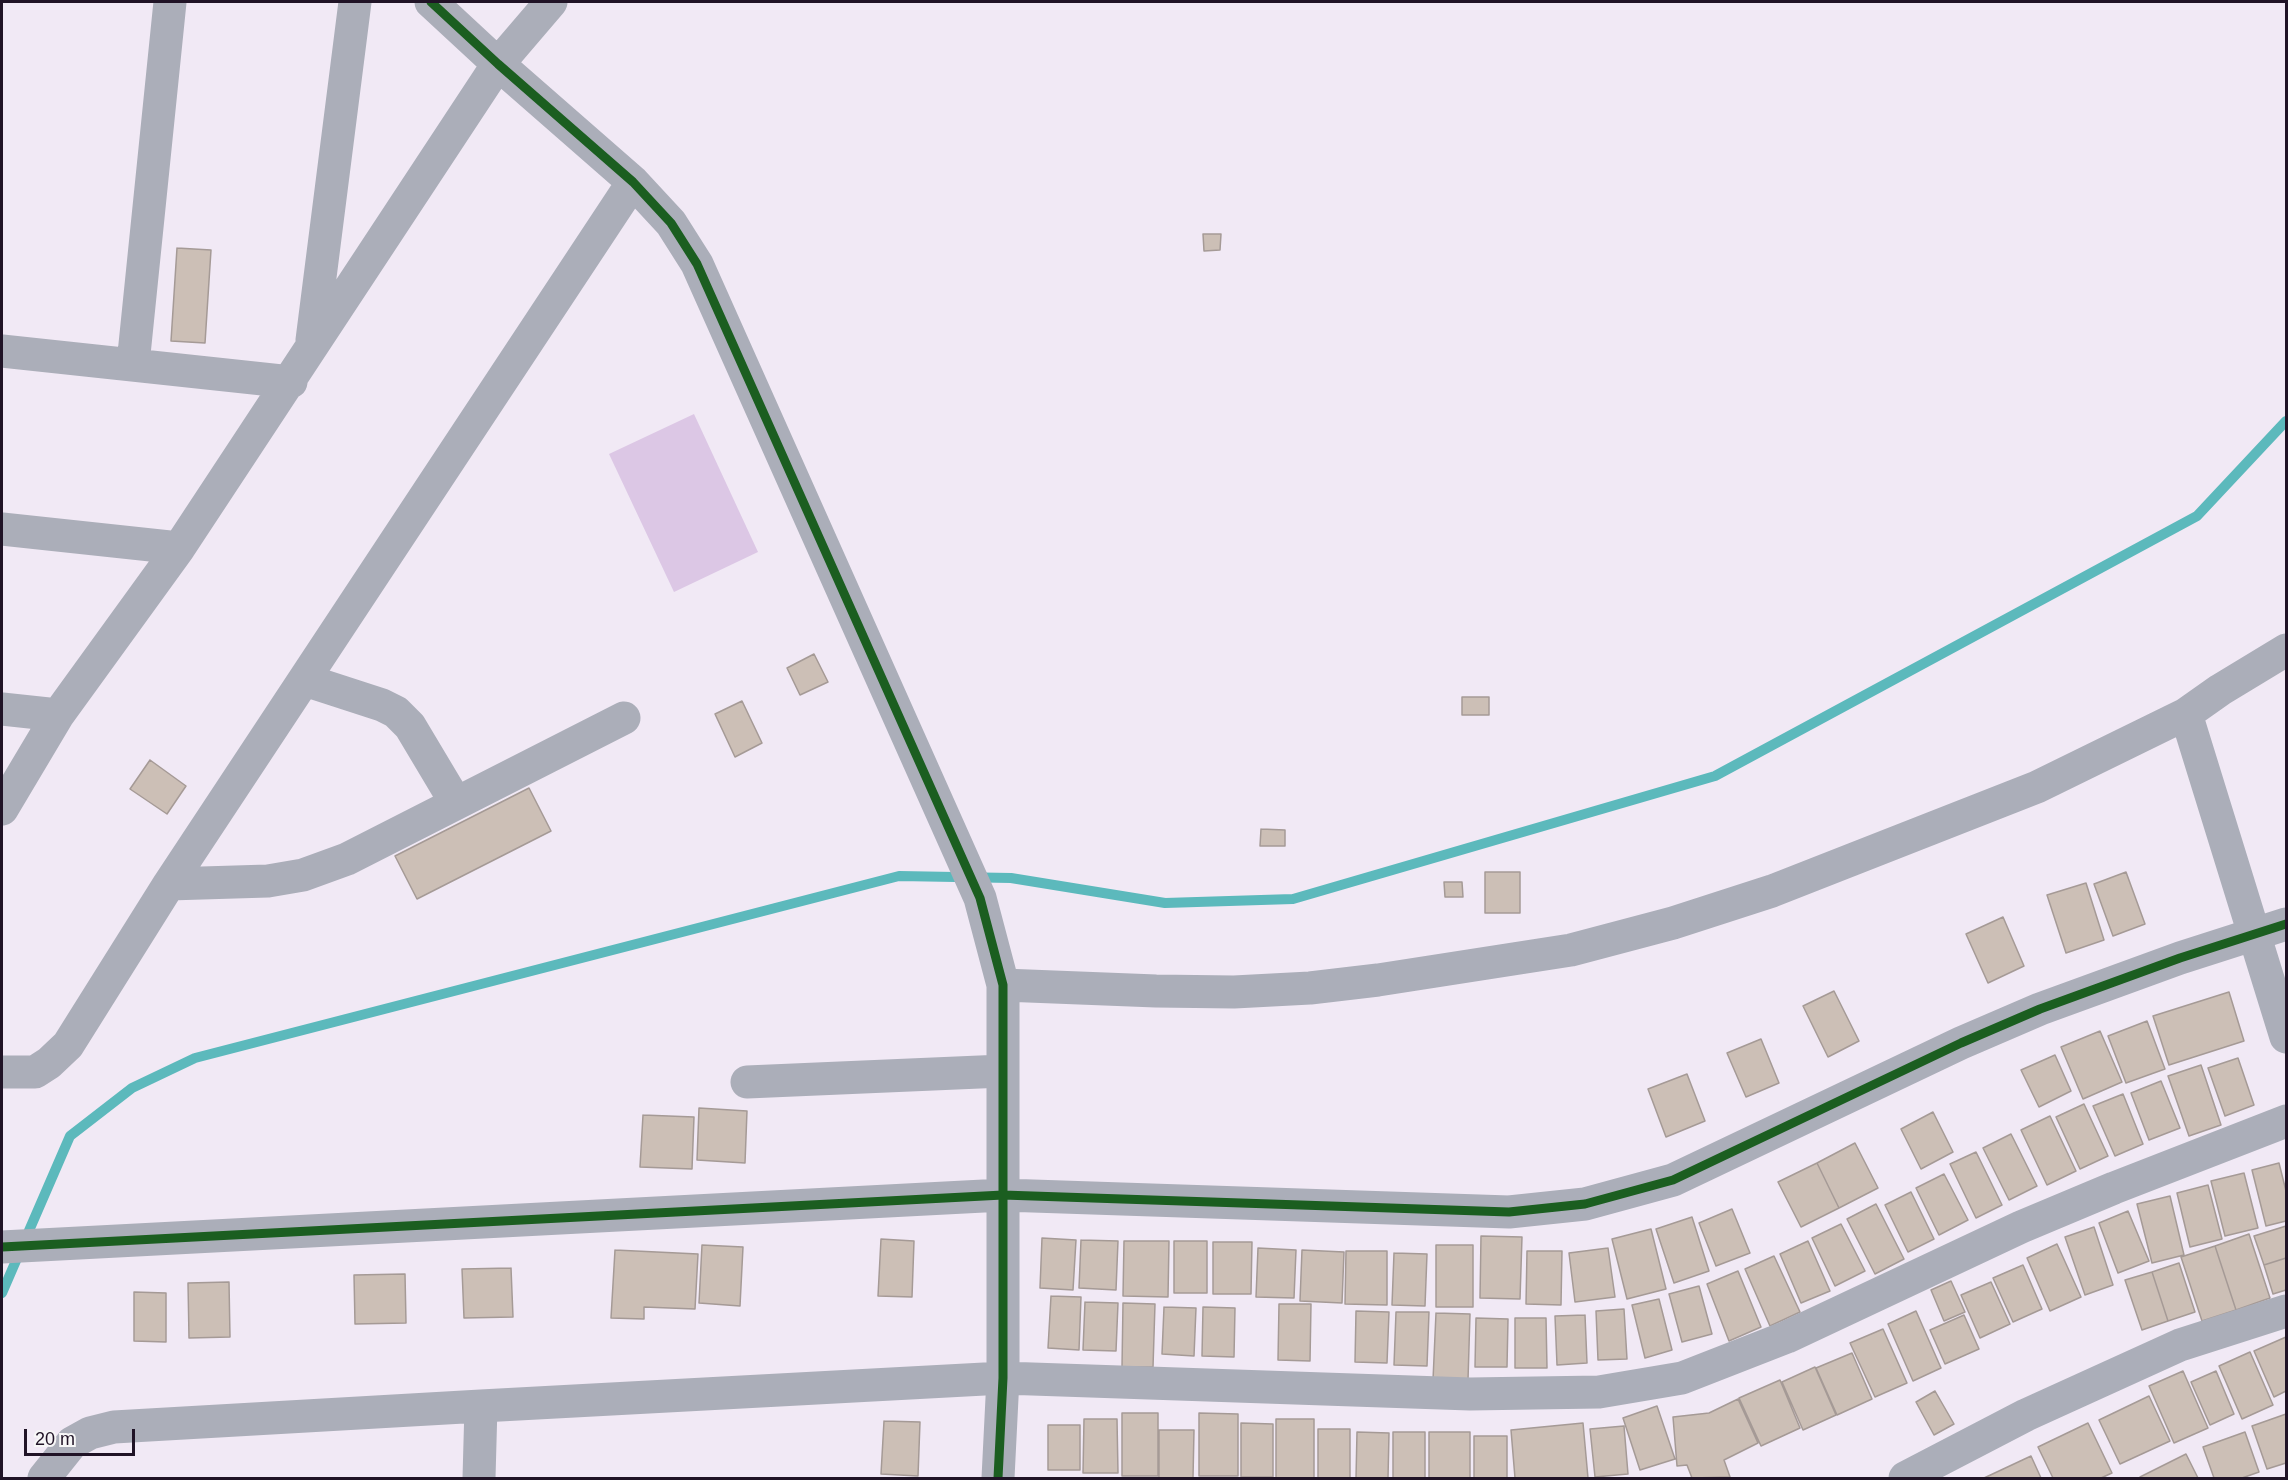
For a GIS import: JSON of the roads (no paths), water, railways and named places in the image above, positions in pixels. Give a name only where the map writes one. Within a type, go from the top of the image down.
[{"type":"street","points":[[133,364],[170,2]]},
{"type":"street","points":[[311,348],[355,2]]},
{"type":"street","points":[[431,2],[633,182],[671,223],[697,264],[980,898],[1003,985],[1003,1378],[998,1479]]},
{"type":"street","points":[[2,809],[58,715],[179,548],[291,382],[498,64],[550,2]]},
{"type":"street","points":[[2,1071],[35,1072],[49,1063],[68,1044],[169,884],[633,182]]},
{"type":"street","points":[[2,351],[291,382]]},
{"type":"street","points":[[2,529],[179,548]]},
{"type":"street","points":[[1003,985],[1156,992],[1234,992],[1310,988],[1378,980],[1571,950],[1673,923],[1783,886],[2037,787],[2186,714],[2220,690],[2286,650]]},
{"type":"street","points":[[305,680],[382,705],[396,712],[410,726],[456,803]]},
{"type":"street","points":[[2,709],[58,715]]},
{"type":"street","points":[[2186,714],[2286,1037]]},
{"type":"street","points":[[169,884],[268,881],[303,875],[347,859],[624,718]]},
{"type":"street","points":[[2,1246],[1003,1195],[1509,1212],[1585,1204],[1673,1180],[1950,1048],[2020,1018],[2180,958],[2286,924]]},
{"type":"street","points":[[747,1082],[1003,1071]]},
{"type":"street","points":[[44,1479],[72,1443],[90,1432],[114,1427],[481,1406],[1003,1378],[1470,1394],[1599,1392],[1682,1378],[1787,1337],[2020,1227],[2286,1121]]},
{"type":"street","points":[[1905,1479],[2026,1415],[2180,1345],[2286,1311]]},
{"type":"street","points":[[478,1479],[481,1406]]},
{"type":"waterway","points":[[2,1293],[70,1136],[132,1088],[195,1058],[899,876],[1011,878],[1165,903],[1293,899],[1715,776],[2197,516],[2286,421]]}]
